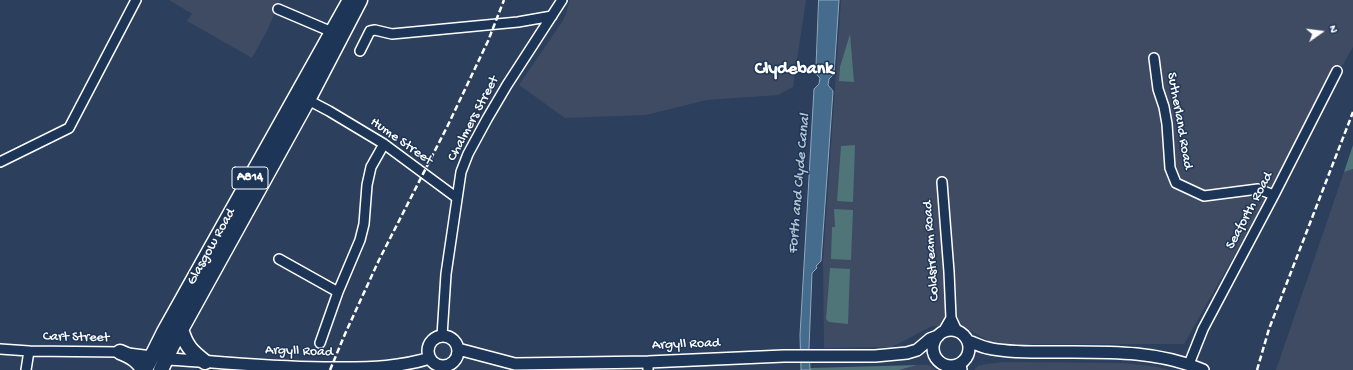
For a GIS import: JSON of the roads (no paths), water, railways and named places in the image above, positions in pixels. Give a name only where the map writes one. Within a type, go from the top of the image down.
[{"type":"main road","name":"Glasgow Road","points":[[164,364],[303,97],[332,32],[350,0]]},
{"type":"main road","name":"Glasgow Road","points":[[144,370],[360,0]]},
{"type":"main road","points":[[181,329],[187,346],[193,353],[206,362]]},
{"type":"main road","points":[[120,352],[132,357],[144,370]]},
{"type":"main road","points":[[152,356],[164,364]]},
{"type":"street","points":[[0,162],[69,128],[136,0]]},
{"type":"street","name":"Chalmers Street","points":[[442,336],[446,274],[461,172],[468,154],[507,85],[562,0]]},
{"type":"street","points":[[278,9],[332,32]]},
{"type":"street","points":[[360,51],[370,31],[375,30],[392,34],[487,25],[552,16]]},
{"type":"street","name":"Sutherland Road","points":[[1154,58],[1158,89],[1164,107],[1167,124],[1170,168],[1176,183],[1204,196],[1258,189],[1274,195]]},
{"type":"street","name":"Seaforth Road","points":[[1190,364],[1203,329],[1338,71]]},
{"type":"street","name":"Hume Street","points":[[303,97],[384,144],[456,198]]},
{"type":"street","points":[[320,343],[338,292],[360,240],[364,224],[371,167],[384,144]]},
{"type":"street","name":"Coldstream Road","points":[[942,182],[949,272],[950,318],[957,331]]},
{"type":"street","points":[[279,260],[338,292]]},
{"type":"street","name":"Coldstream Road","points":[[941,334],[950,318]]},
{"type":"street","points":[[963,364],[970,350],[968,341],[962,333],[957,331],[953,330],[941,334],[934,342],[934,355],[937,360],[948,368],[963,364],[988,348]]},
{"type":"street","name":"Argyll Road","points":[[458,349],[515,364],[648,366],[784,356],[875,356],[907,353],[917,350],[930,338],[941,334]]},
{"type":"street","points":[[442,336],[447,336],[452,339],[458,349],[454,360],[445,366],[434,362],[430,358],[428,352],[428,347],[431,341],[442,336]]},
{"type":"street","points":[[968,341],[988,348],[1033,352],[1124,352],[1160,357],[1190,364],[1203,370]]},
{"type":"street","name":"Cart Street","points":[[0,349],[28,351],[120,352],[152,356]]},
{"type":"street","name":"Argyll Road","points":[[917,350],[934,355]]},
{"type":"street","points":[[26,370],[28,351]]},
{"type":"street","name":"Argyll Road","points":[[164,364],[206,362],[300,368],[350,368],[388,367],[414,363],[430,358]]},
{"type":"railway","points":[[330,370],[379,260],[448,125],[488,41],[504,0]]},
{"type":"railway","points":[[1257,370],[1269,329],[1353,112]]},
{"type":"district","name":"Clydebank","points":[[794,70]]},
{"type":"water label","name":"Forth and Clyde Canal","points":[[800,184]]}]
